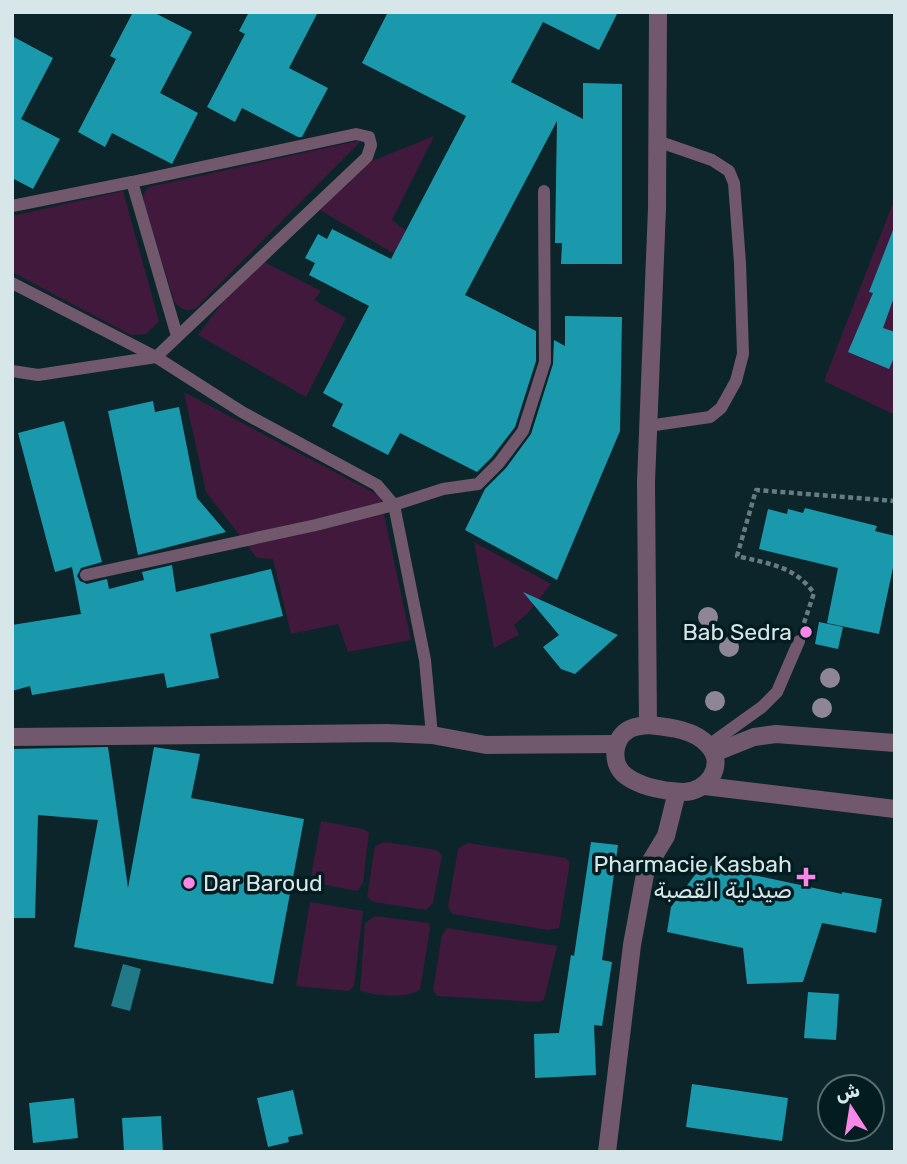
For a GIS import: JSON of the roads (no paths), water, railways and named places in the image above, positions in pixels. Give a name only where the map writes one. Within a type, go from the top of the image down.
[{"type":"street","points":[[649,725],[646,482],[657,208],[658,12]]},
{"type":"street","points":[[705,786],[715,765],[711,749],[686,731],[649,725],[628,730],[617,744],[615,755],[618,766],[625,775],[642,784],[677,792],[705,786],[895,809]]},
{"type":"street","points":[[12,737],[387,733],[432,735],[486,745],[617,744]]},
{"type":"street","points":[[711,749],[776,734],[895,743]]},
{"type":"street","points":[[607,1152],[632,945],[646,869],[666,836],[677,792]]},
{"type":"lane","points":[[12,206],[356,134],[364,134],[371,141],[366,157],[156,357],[38,375],[12,371]]},
{"type":"lane","points":[[648,426],[710,417],[721,408],[736,381],[743,354],[734,184],[729,171],[712,160],[657,141]]},
{"type":"lane","points":[[132,182],[177,336]]},
{"type":"lane","points":[[86,575],[394,505],[443,489],[478,484],[499,463],[523,431],[545,362],[544,191]]},
{"type":"lane","points":[[12,283],[156,357],[242,412],[377,485],[394,505],[425,660],[432,735]]},
{"type":"lane","points":[[711,749],[777,692],[799,640]]},
{"type":"water","points":[[123,964],[141,969],[130,1011],[111,1006]]},
{"type":"place","name":"Bab Sedra","points":[[806,632]]},
{"type":"place","name":"Pharmacie Kasbah صيدلية القصبة","points":[[806,877]]},
{"type":"place","name":"Dar Baroud","points":[[189,883]]}]
